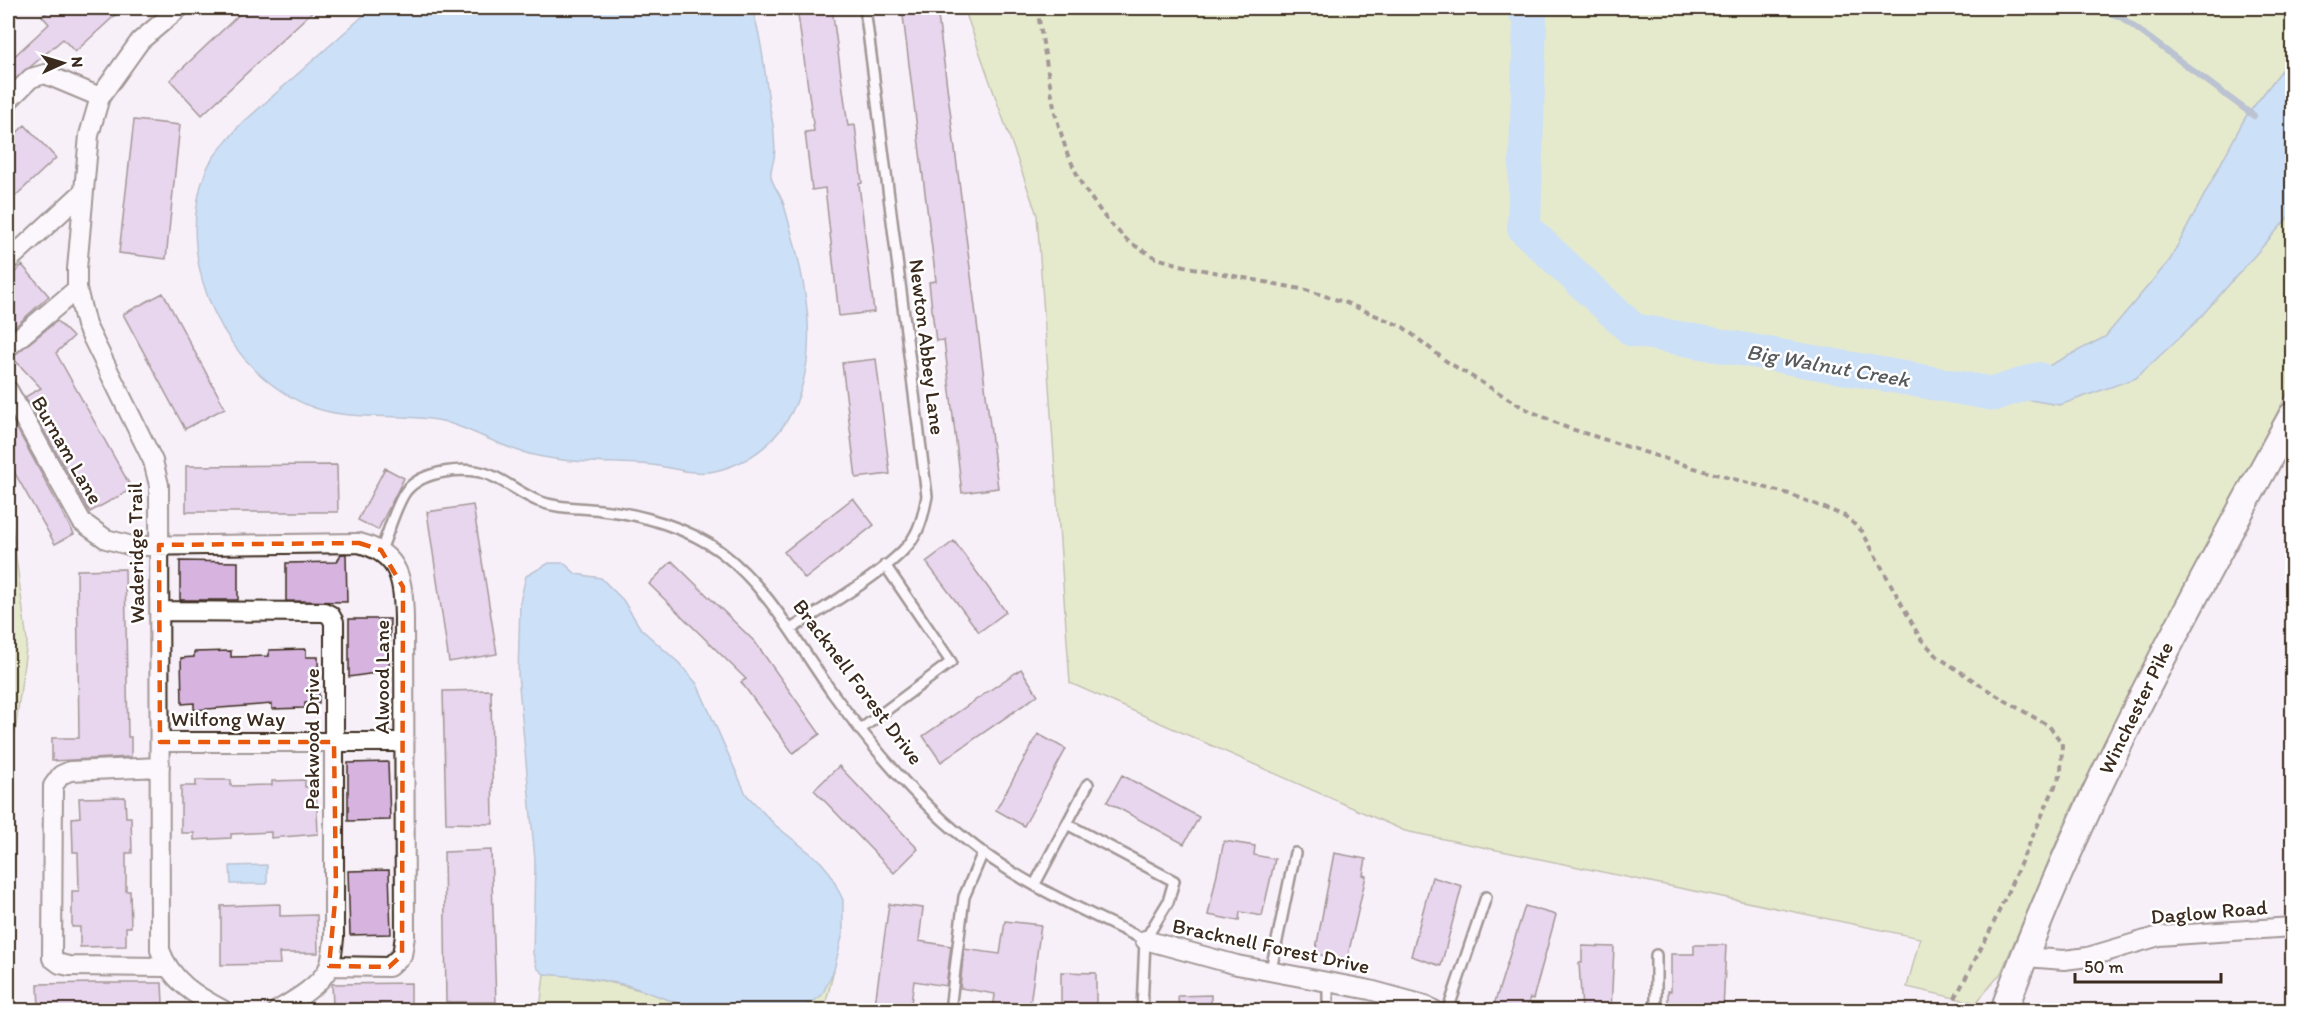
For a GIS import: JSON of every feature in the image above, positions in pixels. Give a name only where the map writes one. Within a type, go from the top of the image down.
[{"type":"main road","name":"Winchester Pike","points":[[2004,1011],[2087,809],[2141,696],[2292,416]]},
{"type":"street","name":"Waderidge Trail","points":[[166,967],[160,950],[160,611],[157,472],[94,342],[77,290],[89,135],[100,97],[140,41],[179,8]]},
{"type":"street","points":[[8,101],[32,78],[45,74],[100,97]]},
{"type":"street","points":[[8,261],[84,191]]},
{"type":"street","points":[[8,346],[77,290]]},
{"type":"street","name":"Burnam Lane","points":[[8,390],[82,522],[106,539],[132,546],[159,545]]},
{"type":"street","points":[[159,545],[349,543],[381,550]]},
{"type":"street","name":"Alwood Lane","points":[[329,966],[389,967],[402,955],[405,936],[403,587],[397,570],[381,550]]},
{"type":"street","name":"Peakwood Drive","points":[[160,611],[324,612],[330,615],[334,622],[336,891],[334,938],[329,966]]},
{"type":"street","name":"Wilfong Way","points":[[160,741],[404,742]]},
{"type":"street","points":[[160,767],[70,771],[61,775],[53,786],[52,958],[60,964],[69,966],[166,967],[199,998],[223,1011]]},
{"type":"street","name":"Daglow Road","points":[[2025,957],[2064,960],[2088,957],[2159,936],[2292,927]]},
{"type":"street","name":"Bracknell Forest Drive","points":[[1144,940],[1191,955],[1328,981],[1425,1005],[1434,1011]]},
{"type":"street","points":[[278,1011],[303,993],[329,966]]},
{"type":"lane","name":"Newton Abbey Lane","points":[[791,629],[885,565],[911,541],[924,510],[926,488],[865,8]]},
{"type":"lane","name":"Bracknell Forest Drive","points":[[381,550],[406,491],[421,479],[441,473],[467,470],[498,479],[540,501],[565,508],[635,515],[678,529],[721,552],[748,577],[791,629],[834,695],[861,729],[920,798],[964,839],[1035,884],[1144,940]]},
{"type":"lane","points":[[861,729],[951,662],[885,565]]},
{"type":"lane","points":[[1035,884],[1088,784]]},
{"type":"lane","points":[[1067,824],[1174,881],[1168,902],[1144,940],[1142,1011]]},
{"type":"lane","points":[[950,1011],[964,897],[983,852]]},
{"type":"lane","points":[[1271,970],[1295,853]]},
{"type":"lane","points":[[1449,1011],[1486,897]]},
{"type":"lane","points":[[1656,955],[1656,1011]]},
{"type":"lane","points":[[1328,981],[1328,1011]]},
{"type":"path","points":[[1037,8],[1055,112],[1067,153],[1083,187],[1107,220],[1129,242],[1156,258],[1188,267],[1306,290],[1353,305],[1403,327],[1446,362],[1524,408],[1565,427],[1704,471],[1789,494],[1845,516],[1862,531],[1920,638],[1948,663],[2049,726],[2062,743],[2061,772],[1991,929],[1949,1011]]},
{"type":"highlighted area","points":[[359,543],[381,550],[403,587],[402,955],[389,967],[329,966],[336,891],[334,742],[160,742],[159,545]]},
{"type":"green space","points":[[964,8],[2292,8],[2292,57],[2245,118],[2170,260],[2105,337],[1995,394],[2060,405],[2196,322],[2292,213],[2292,385],[2136,679],[2068,815],[2001,973],[1976,1003],[1907,987],[1920,938],[1405,831],[1070,683],[1037,215]]},
{"type":"green space","points":[[8,497],[27,641],[14,740],[8,1010]]},
{"type":"green space","points":[[834,970],[826,1002],[828,1010],[802,1010],[821,995]]},
{"type":"green space","points":[[544,974],[564,975],[622,985],[697,1010],[540,1010]]},
{"type":"water","points":[[372,8],[752,8],[762,51],[773,128],[775,152],[771,177],[784,205],[798,258],[807,315],[806,371],[798,397],[786,422],[772,440],[755,454],[736,464],[707,472],[691,472],[652,465],[552,459],[509,448],[442,421],[411,417],[346,415],[315,408],[283,392],[256,370],[232,343],[214,312],[202,278],[196,243],[197,208],[205,173],[216,154],[238,127]]},
{"type":"water","points":[[2292,57],[2292,213],[2196,322],[2136,378],[2060,405],[1994,394],[2105,337],[2170,260],[2245,118]]},
{"type":"water","points":[[549,563],[564,563],[576,574],[601,578],[623,600],[641,629],[679,663],[697,684],[746,794],[775,825],[820,861],[830,873],[843,900],[843,933],[834,970],[822,995],[802,1010],[697,1010],[627,985],[590,978],[544,974],[537,968],[533,954],[535,860],[518,675],[520,602],[526,576]]},
{"type":"water","points":[[267,865],[267,884],[231,884],[230,866]]},
{"type":"building","points":[[52,8],[123,8],[75,52],[63,39],[8,86],[8,62],[49,24],[42,16]]},
{"type":"building","points":[[246,8],[316,8],[202,115],[170,80]]},
{"type":"building","points":[[797,8],[832,8],[848,126],[855,125],[862,183],[859,184],[874,312],[839,316],[825,188],[812,190],[805,132],[814,131]]},
{"type":"building","points":[[902,8],[937,8],[998,488],[962,493],[944,340],[936,341],[933,319],[929,282],[936,281]]},
{"type":"building","points":[[134,120],[180,125],[166,259],[119,253]]},
{"type":"building","points":[[25,125],[56,158],[8,203],[8,141]]},
{"type":"building","points":[[22,265],[49,296],[8,333],[8,279]]},
{"type":"building","points":[[163,293],[225,408],[185,429],[123,314]]},
{"type":"building","points":[[57,321],[73,337],[56,353],[132,489],[90,512],[25,397],[41,388],[12,357]]},
{"type":"building","points":[[876,359],[890,474],[856,478],[842,363]]},
{"type":"building","points":[[8,412],[74,534],[55,544],[8,461]]},
{"type":"building","points":[[337,465],[338,512],[186,512],[186,466]]},
{"type":"building","points":[[385,468],[404,478],[378,530],[358,520]]},
{"type":"building","points":[[853,498],[874,525],[805,579],[784,552]]},
{"type":"building","points":[[473,505],[497,654],[449,662],[427,512]]},
{"type":"building","points":[[954,541],[1006,612],[979,632],[926,562]]},
{"type":"building","points":[[341,554],[346,554],[347,602],[286,601],[286,563],[337,562]]},
{"type":"building","points":[[180,561],[238,562],[238,600],[180,600]]},
{"type":"building","points":[[672,561],[755,642],[820,734],[793,753],[741,682],[746,679],[649,584]]},
{"type":"building","points":[[125,569],[128,737],[131,737],[131,757],[52,761],[52,738],[79,738],[77,570]]},
{"type":"building","points":[[349,619],[390,619],[389,671],[349,677]]},
{"type":"building","points":[[306,649],[306,657],[318,657],[319,703],[305,703],[305,708],[272,709],[272,704],[194,710],[194,703],[182,704],[181,658],[194,657],[194,652],[231,651],[231,657],[269,656],[269,650]]},
{"type":"building","points":[[1021,669],[1038,695],[941,762],[923,736]]},
{"type":"building","points":[[491,690],[493,824],[446,823],[443,691]]},
{"type":"building","points":[[1038,734],[1066,749],[1024,826],[996,810]]},
{"type":"building","points":[[388,762],[390,820],[348,821],[348,763]]},
{"type":"building","points":[[839,766],[918,849],[894,873],[814,790]]},
{"type":"building","points":[[1122,775],[1199,817],[1184,844],[1107,802]]},
{"type":"building","points":[[196,780],[231,780],[231,786],[272,785],[272,781],[305,780],[305,787],[316,786],[318,834],[271,838],[271,832],[231,834],[231,838],[194,840],[194,833],[181,833],[181,786],[196,786]]},
{"type":"building","points":[[125,797],[126,817],[131,817],[132,853],[126,853],[126,891],[130,891],[131,927],[126,927],[126,946],[80,947],[80,927],[72,927],[72,891],[79,891],[78,852],[73,852],[72,818],[80,817],[79,798]]},
{"type":"building","points":[[1224,841],[1255,846],[1254,855],[1275,859],[1262,916],[1240,912],[1239,921],[1208,915]]},
{"type":"building","points":[[491,850],[496,1002],[446,1002],[444,852]]},
{"type":"building","points":[[1334,853],[1366,859],[1363,875],[1366,876],[1347,960],[1315,954]]},
{"type":"building","points":[[389,870],[391,934],[350,935],[348,871]]},
{"type":"building","points":[[1432,877],[1462,886],[1441,966],[1411,956]]},
{"type":"building","points":[[280,904],[280,916],[317,915],[318,953],[279,953],[280,964],[221,965],[221,906]]},
{"type":"building","points":[[889,904],[923,908],[919,941],[951,946],[946,986],[914,981],[910,1011],[874,1011]]},
{"type":"building","points":[[1525,906],[1556,915],[1533,999],[1530,998],[1526,1011],[1514,1011],[1494,1005]]},
{"type":"building","points":[[1005,921],[1041,925],[1029,1011],[993,1011],[995,994],[960,988],[964,949],[1000,954]]},
{"type":"building","points":[[1694,945],[1726,945],[1723,1011],[1668,1011],[1668,991],[1671,991],[1671,954],[1694,954]]},
{"type":"building","points":[[1582,946],[1614,947],[1611,1011],[1582,1011],[1579,963],[1582,963]]},
{"type":"building","points":[[1061,972],[1096,973],[1096,1011],[1061,1011]]},
{"type":"building","points":[[162,983],[163,1003],[39,1010],[38,984]]},
{"type":"building","points":[[411,983],[411,1005],[333,1006],[332,984]]},
{"type":"building","points":[[1211,995],[1211,1011],[1179,1011],[1178,996]]},
{"type":"waterway","name":"Big Walnut Creek","points":[[1523,8],[1530,18],[1524,228],[1633,330],[1994,394],[2039,379]]},
{"type":"waterway","points":[[2093,8],[2121,17],[2254,116]]}]
